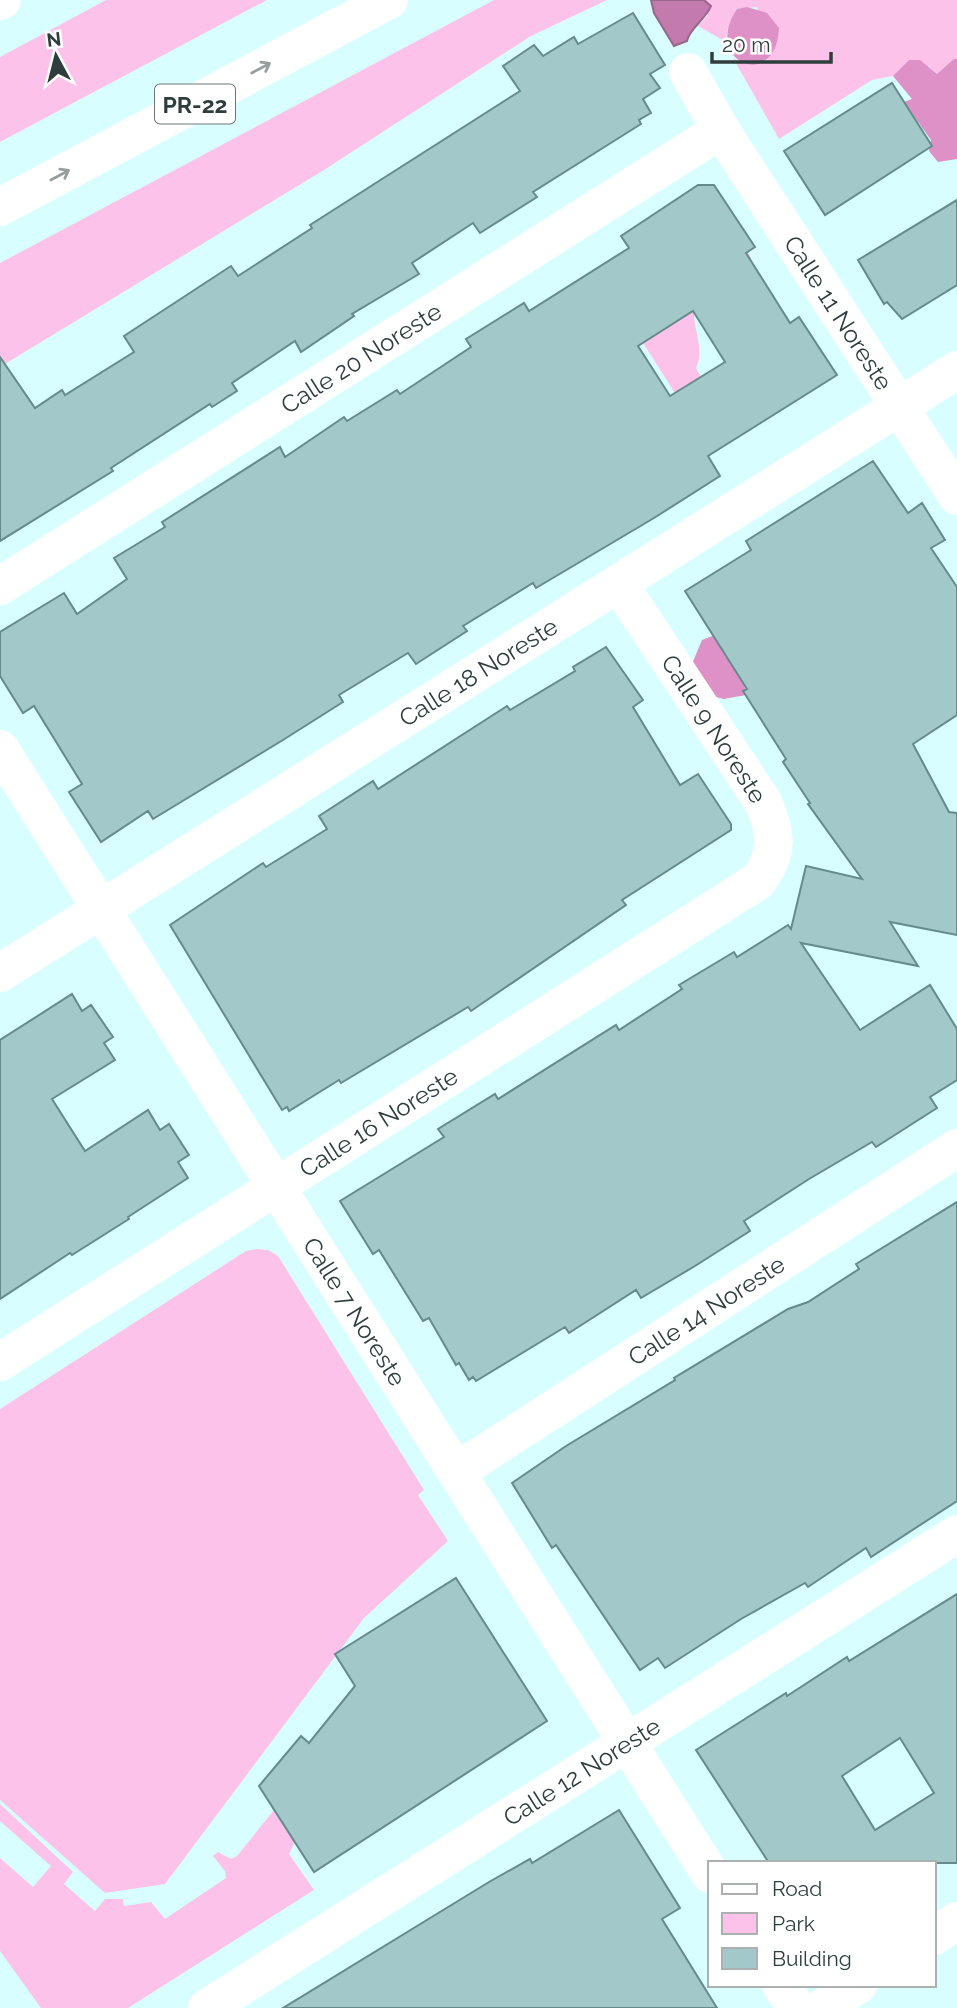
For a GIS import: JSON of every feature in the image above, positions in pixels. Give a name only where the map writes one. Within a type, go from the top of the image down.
[{"type":"main road","name":"PR-22","points":[[0,207],[389,0]]},
{"type":"main road","name":"Calle 11 Noreste","points":[[688,72],[721,130],[901,405],[957,496]]},
{"type":"main road","name":"Calle 20 Noreste","points":[[0,586],[721,130]]},
{"type":"main road","name":"Calle 18 Noreste","points":[[0,973],[957,370]]},
{"type":"main road","name":"Calle 9 Noreste","points":[[619,584],[763,802],[772,822],[774,845],[771,863],[758,881]]},
{"type":"main road","name":"Calle 7 Noreste","points":[[0,749],[708,1871]]},
{"type":"main road","name":"Calle 16 Noreste","points":[[0,1362],[758,881]]},
{"type":"main road","name":"Calle 14 Noreste","points":[[456,1472],[957,1148]]},
{"type":"main road","name":"Calle 12 Noreste","points":[[207,2008],[957,1534]]},
{"type":"main road","points":[[936,1935],[957,1921]]},
{"type":"main road","points":[[783,1987],[796,2008]]},
{"type":"main road","points":[[822,2008],[855,1987]]},
{"type":"green space","points":[[106,0],[267,0],[0,142],[0,57]]},
{"type":"green space","points":[[494,0],[607,0],[531,36],[324,170],[0,367],[0,263]]},
{"type":"green space","points":[[704,0],[957,0],[957,59],[937,74],[928,66],[903,68],[893,76],[872,80],[779,139],[733,58],[750,64],[768,60],[757,7],[737,9],[727,30],[726,42],[698,26],[707,16],[710,6]]},
{"type":"green space","points":[[749,254],[751,258],[747,265],[694,313],[699,348],[696,368],[702,379],[678,398],[631,324]]},
{"type":"green space","points":[[268,1250],[278,1256],[424,1490],[418,1495],[448,1541],[364,1618],[165,1884],[105,1893],[0,1800],[0,1409],[246,1251]]},
{"type":"green space","points":[[0,1804],[73,1872],[64,1884],[95,1911],[105,1899],[123,1899],[124,1906],[151,1902],[165,1919],[226,1878],[225,1871],[213,1856],[218,1852],[231,1859],[237,1856],[274,1810],[295,1842],[289,1854],[314,1890],[128,2008],[41,2008],[0,1951],[0,1858],[33,1887],[51,1866],[0,1821]]},
{"type":"shaded area","points":[[651,0],[704,0],[711,6],[687,41],[674,46],[654,13]]},
{"type":"shaded area","points":[[747,7],[767,13],[779,28],[775,48],[766,60],[755,65],[743,63],[734,55],[728,43],[728,28],[737,9]]},
{"type":"shaded area","points":[[957,59],[957,159],[938,162],[929,151],[931,140],[904,102],[912,99],[893,76],[909,60],[920,60],[937,74]]},
{"type":"shaded area","points":[[715,635],[744,684],[746,695],[724,699],[712,696],[692,664],[702,640]]},
{"type":"building","points":[[633,13],[665,65],[650,74],[660,88],[643,99],[651,113],[639,120],[641,124],[533,192],[537,197],[480,233],[473,223],[412,263],[419,274],[352,314],[354,316],[301,352],[295,341],[232,383],[237,391],[212,407],[210,404],[111,468],[113,471],[0,541],[0,357],[35,408],[62,390],[65,395],[134,352],[124,336],[231,266],[238,276],[312,228],[310,225],[520,91],[503,66],[534,45],[543,56],[574,37],[578,44]]},
{"type":"building","points":[[892,83],[932,146],[825,215],[784,151]]},
{"type":"building","points":[[698,185],[714,185],[755,247],[746,253],[790,323],[799,317],[837,375],[708,456],[720,476],[654,518],[536,588],[533,583],[463,626],[467,631],[416,664],[408,653],[339,695],[343,702],[283,740],[153,819],[148,811],[101,842],[69,792],[82,784],[34,706],[23,713],[0,676],[0,632],[64,593],[77,614],[127,579],[114,558],[165,527],[162,522],[280,447],[285,457],[344,417],[347,421],[397,390],[400,394],[471,347],[466,339],[524,303],[529,311],[629,248],[621,236]],"holes":[[[693,311],[725,362],[670,396],[638,346]]]},
{"type":"building","points":[[957,200],[957,285],[902,319],[887,302],[884,304],[858,260]]},
{"type":"building","points":[[873,461],[908,513],[922,503],[945,540],[931,548],[957,587],[957,715],[913,744],[949,812],[957,813],[957,935],[890,922],[918,966],[801,943],[860,1030],[930,985],[957,1029],[957,1080],[930,1097],[937,1108],[876,1147],[872,1142],[744,1221],[750,1231],[695,1266],[641,1298],[636,1290],[569,1333],[565,1327],[476,1381],[473,1377],[469,1380],[459,1363],[456,1365],[429,1318],[423,1321],[379,1250],[373,1254],[340,1201],[444,1137],[438,1129],[495,1094],[498,1099],[616,1025],[619,1030],[682,989],[679,985],[734,952],[737,957],[788,925],[791,929],[806,866],[862,879],[808,804],[810,803],[783,762],[786,759],[743,691],[747,689],[685,591],[751,550],[746,541]]},
{"type":"building","points":[[606,647],[643,700],[633,707],[680,785],[698,774],[731,824],[731,830],[622,900],[626,905],[471,1011],[468,1007],[341,1083],[339,1080],[289,1111],[287,1107],[282,1110],[170,925],[263,863],[266,867],[327,829],[319,816],[373,781],[378,789],[507,706],[510,710],[575,671],[573,667]]},
{"type":"building","points":[[72,994],[82,1011],[91,1005],[113,1037],[104,1043],[115,1060],[52,1099],[85,1151],[148,1110],[160,1130],[169,1124],[189,1155],[178,1162],[188,1178],[128,1217],[129,1219],[72,1255],[70,1253],[0,1299],[0,1040]]},
{"type":"building","points":[[957,1202],[957,1501],[871,1557],[866,1548],[808,1587],[805,1583],[741,1619],[665,1668],[658,1658],[640,1670],[556,1545],[552,1548],[512,1483],[566,1446],[675,1380],[674,1378],[788,1309],[808,1302],[859,1269],[856,1264]]},
{"type":"building","points":[[456,1578],[547,1721],[314,1872],[259,1786],[301,1736],[309,1743],[355,1686],[335,1654]]},
{"type":"building","points":[[957,1594],[957,1863],[768,1861],[696,1750],[847,1657],[849,1661]],"holes":[[[900,1738],[934,1793],[875,1830],[842,1776]]]},
{"type":"building","points":[[619,1810],[680,1908],[662,1919],[717,2008],[283,2008],[489,1882],[530,1859],[532,1863]]}]
